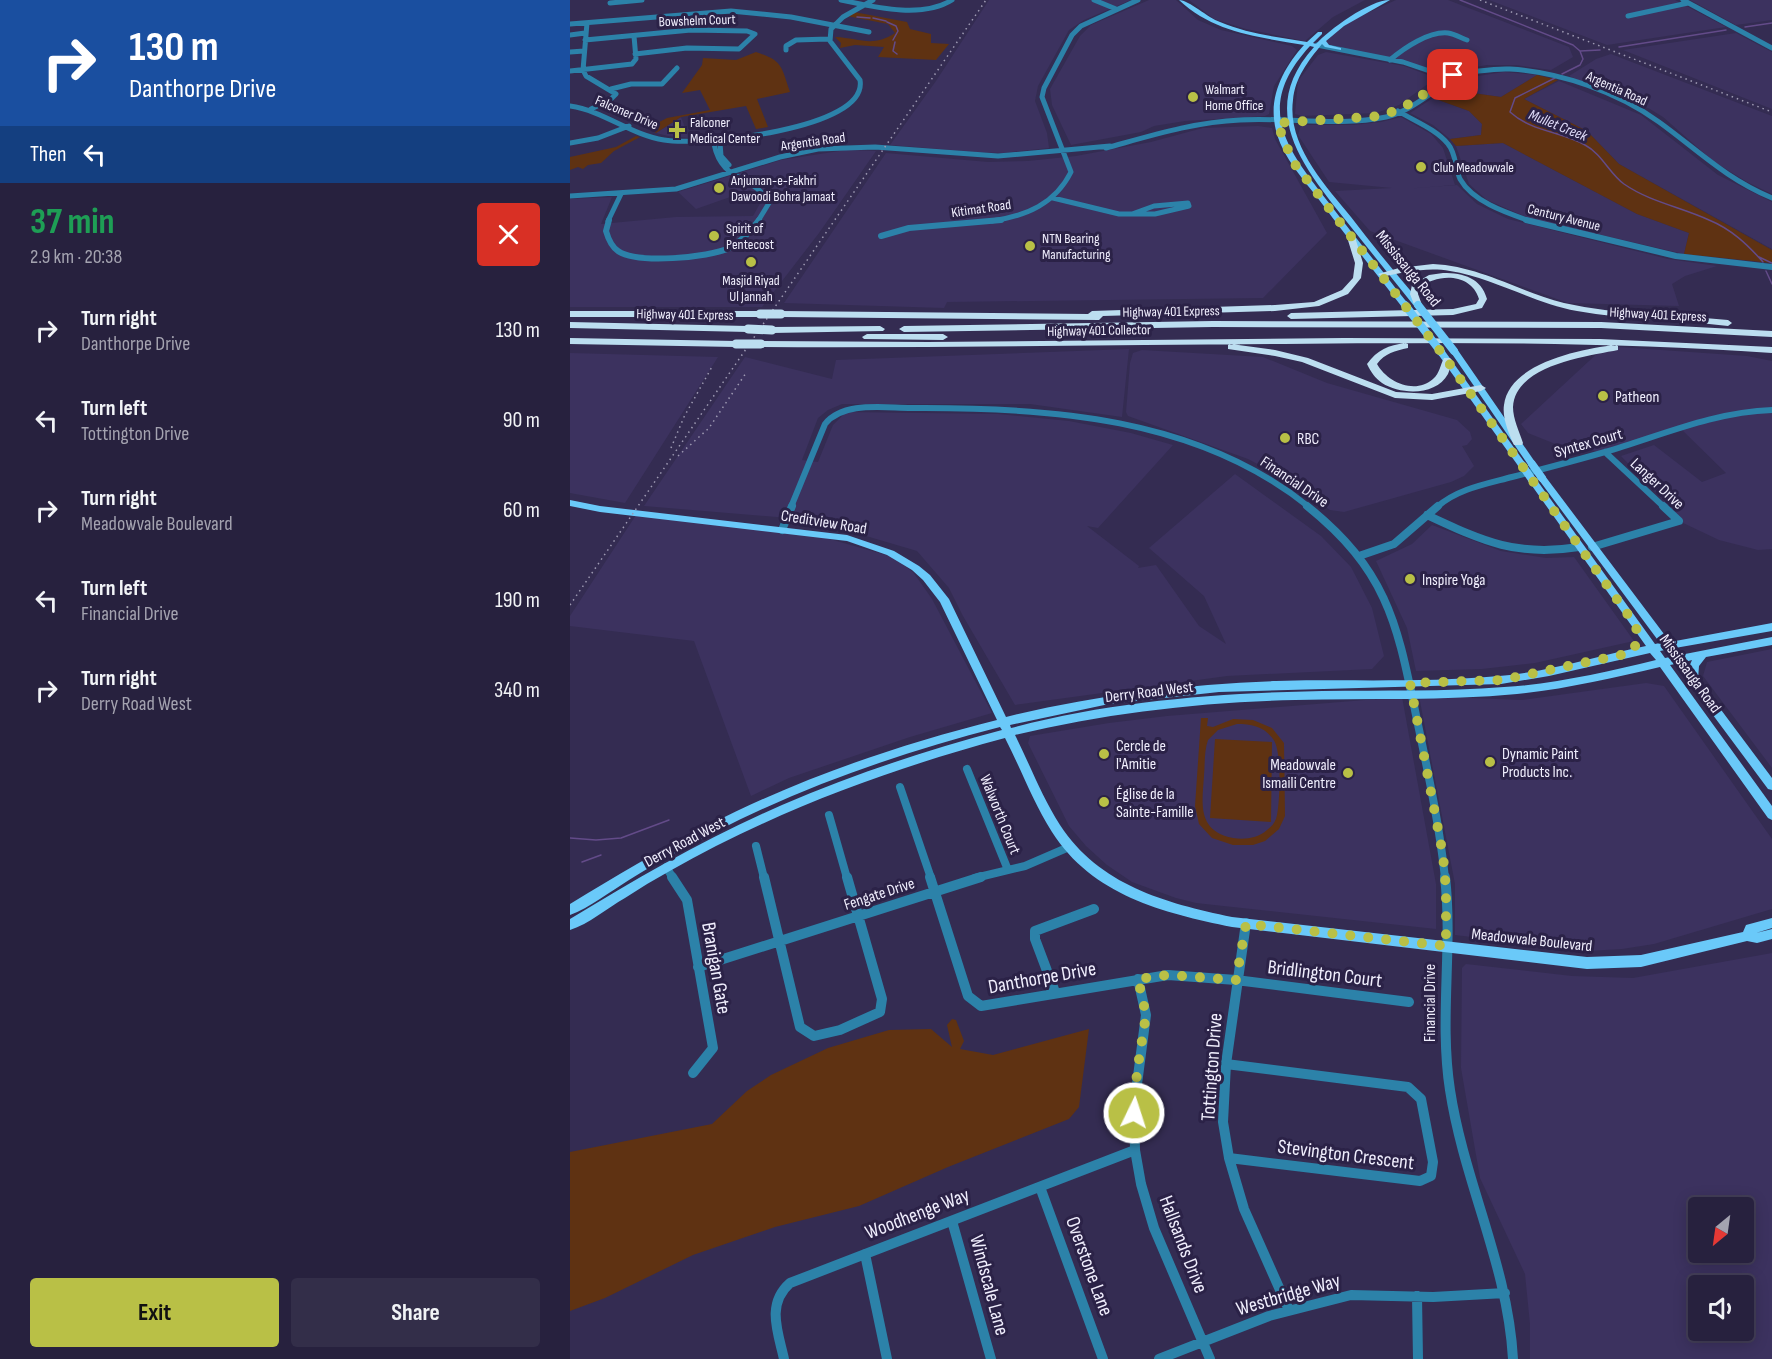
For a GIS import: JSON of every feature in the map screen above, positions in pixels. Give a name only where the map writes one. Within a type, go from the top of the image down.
[{"type":"highway","points":[[922,317],[1091,314],[1307,306],[1337,296],[1350,288],[1357,278],[1359,263],[1351,237]]},
{"type":"highway","points":[[1386,273],[1428,267],[1450,268],[1471,273],[1550,303],[1578,309],[1771,330]]},
{"type":"highway","points":[[1256,317],[1453,312],[1479,306],[1483,299],[1483,292],[1477,285],[1465,279],[1439,275],[1427,278],[1415,287],[1414,294],[1418,305]]},
{"type":"highway","points":[[570,315],[757,317],[772,329]]},
{"type":"highway","name":"Highway 401 Collector","points":[[570,341],[742,337],[772,329],[922,317],[1578,318],[1771,330]]},
{"type":"highway","name":"Highway 401 Express","points":[[570,325],[742,337]]},
{"type":"highway","name":"Highway 401 Express","points":[[570,333],[742,337],[772,329],[1104,325],[1601,325],[1771,330]]},
{"type":"highway","name":"Highway 401 Collector","points":[[772,329],[907,346],[1287,340],[1635,342],[1772,350]]},
{"type":"highway","name":"Highway 401 Express","points":[[772,329],[1632,335],[1772,343]]},
{"type":"highway","points":[[1448,360],[1446,371],[1437,383],[1412,388],[1387,382],[1377,375],[1372,364],[1377,356],[1402,346],[1635,342]]},
{"type":"highway","points":[[1076,344],[1193,345],[1258,350],[1305,360],[1395,395],[1415,398],[1470,392],[1481,388]]},
{"type":"highway","points":[[1518,443],[1508,405],[1516,386],[1532,374],[1573,356],[1604,349],[1625,348],[1772,355]]},
{"type":"main road","points":[[1182,0],[1216,25],[1289,42],[1318,44],[1340,49]]},
{"type":"main road","points":[[1277,120],[1285,79],[1300,53],[1335,22],[1378,0]]},
{"type":"main road","points":[[1290,121],[1294,77],[1318,44],[1350,19],[1387,0]]},
{"type":"main road","points":[[1289,42],[1299,48],[1300,53]]},
{"type":"main road","name":"Mississauga Road","points":[[1277,120],[1293,162],[1351,237],[1418,305],[1454,351],[1532,464],[1538,479],[1579,547],[1772,815]]},
{"type":"main road","name":"Mississauga Road","points":[[1290,121],[1301,153],[1315,176],[1386,273],[1405,305],[1448,360],[1522,465],[1538,479],[1592,547],[1772,786]]},
{"type":"main road","name":"Creditview Road","points":[[570,502],[600,508],[828,535],[864,542],[899,557],[921,571],[945,602],[1005,726]]},
{"type":"main road","points":[[1645,617],[1667,636],[1692,641]]},
{"type":"main road","points":[[1630,653],[1638,642],[1636,626]]},
{"type":"main road","name":"Derry Road West","points":[[570,910],[661,856],[729,820],[797,788],[911,746],[1005,726],[1181,702],[1502,680],[1630,653],[1772,627]]},
{"type":"main road","name":"Derry Road West","points":[[1411,688],[1517,690],[1549,687],[1772,641]]},
{"type":"main road","points":[[1692,681],[1694,665],[1703,654]]},
{"type":"main road","points":[[1639,668],[1663,676],[1678,686]]},
{"type":"main road","name":"Derry Road West","points":[[570,926],[666,867],[751,824],[873,772],[1005,726]]},
{"type":"main road","name":"Meadowvale Boulevard","points":[[1005,726],[1053,824],[1069,847],[1104,877],[1146,900],[1182,912],[1246,924],[1587,963],[1641,962],[1746,936],[1757,938],[1772,934]]},
{"type":"main road","name":"Meadowvale Boulevard","points":[[1746,936],[1750,928],[1772,923]]},
{"type":"street","points":[[609,20],[610,2],[642,0]]},
{"type":"street","points":[[841,0],[881,8],[941,7],[951,0]]},
{"type":"street","points":[[786,50],[786,46],[793,40],[828,39],[832,26],[873,0]]},
{"type":"street","points":[[1094,0],[1116,9]]},
{"type":"street","name":"Kitimat Road","points":[[881,236],[911,228],[1000,220],[1032,210],[1053,198],[1064,187],[1069,174],[1042,97],[1045,86],[1076,31],[1085,23],[1138,0]]},
{"type":"street","points":[[1628,16],[1685,1],[1772,48]]},
{"type":"street","points":[[756,13],[764,6]]},
{"type":"street","points":[[570,24],[699,12],[756,13],[791,17],[869,32]]},
{"type":"street","points":[[587,23],[583,70],[586,76],[616,94],[591,109]]},
{"type":"street","name":"Bowshelm Court","points":[[570,35],[634,36],[705,30],[755,34],[739,49],[687,48],[635,54]]},
{"type":"street","points":[[1390,60],[1405,48],[1442,34],[1449,33],[1467,40]]},
{"type":"street","points":[[570,71],[629,65],[634,62],[634,36]]},
{"type":"street","name":"Falconer Drive","points":[[570,106],[591,109],[664,140],[689,142],[717,140],[811,123],[829,116],[852,102],[860,90],[859,77],[828,39]]},
{"type":"street","points":[[1318,44],[1390,60],[1449,78]]},
{"type":"street","points":[[1340,49],[1354,53]]},
{"type":"street","points":[[570,52],[584,51]]},
{"type":"street","points":[[610,89],[631,84],[662,84],[677,68]]},
{"type":"street","name":"Argentia Road","points":[[570,196],[676,189],[780,157],[843,147],[875,147],[998,156],[1110,146],[1185,127],[1235,121],[1330,120],[1382,116],[1399,111],[1449,78],[1499,68],[1552,74],[1642,111],[1710,164],[1740,183],[1772,198]]},
{"type":"street","name":"Century Avenue","points":[[1399,111],[1440,136],[1450,146],[1460,178],[1468,189],[1481,200],[1506,213],[1676,256],[1772,267]]},
{"type":"street","points":[[1264,121],[1277,120]]},
{"type":"street","points":[[1290,121],[1302,120]]},
{"type":"street","points":[[570,143],[598,138],[629,126]]},
{"type":"street","points":[[621,194],[605,228],[605,233],[618,251],[634,256],[703,256],[724,251],[736,244],[765,211],[769,203],[767,197],[715,158],[714,144],[717,140]]},
{"type":"street","points":[[1053,198],[1103,212],[1132,214],[1155,214],[1190,206],[1188,203],[1176,202],[1132,214]]},
{"type":"street","name":"Financial Drive","points":[[782,530],[825,424],[836,413],[852,409],[1016,410],[1066,414],[1119,423],[1154,431],[1207,450],[1250,469],[1299,499],[1333,528],[1359,556],[1386,599],[1395,622],[1411,688],[1443,855],[1446,890],[1445,1039],[1454,1109],[1474,1193],[1505,1293],[1513,1359]]},
{"type":"street","name":"Syntex Court","points":[[1359,556],[1394,544],[1448,497],[1473,488],[1605,452],[1707,419],[1746,411],[1772,410]]},
{"type":"street","name":"Langer Drive","points":[[1592,547],[1679,521],[1605,452]]},
{"type":"street","points":[[1427,515],[1483,540],[1519,550],[1546,552],[1579,547]]},
{"type":"street","name":"Walworth Court","points":[[967,769],[1008,870]]},
{"type":"street","points":[[900,787],[935,891]]},
{"type":"street","points":[[756,846],[800,1028],[807,1034],[816,1036],[869,1019],[880,1012],[883,1005],[829,814]]},
{"type":"street","name":"Fengate Drive","points":[[698,967],[935,891],[1044,859],[1069,847]]},
{"type":"street","name":"Branigan Gate","points":[[666,867],[687,900],[713,1048],[693,1073]]},
{"type":"street","name":"Danthorpe Drive","points":[[935,891],[968,996],[972,1002],[981,1006],[1054,992],[1168,975],[1236,980]]},
{"type":"street","points":[[1054,992],[1035,939],[1035,931],[1094,909]]},
{"type":"street","name":"Tottington Drive","points":[[1246,924],[1236,980],[1222,1116],[1228,1158],[1244,1209],[1289,1310]]},
{"type":"street","name":"Hallsands Drive","points":[[1138,979],[1146,1015],[1134,1107],[1135,1150],[1141,1184],[1154,1228],[1210,1359]]},
{"type":"street","name":"Bridlington Court","points":[[1236,980],[1410,1002]]},
{"type":"street","name":"Stevington Crescent","points":[[1226,1064],[1408,1087],[1421,1099],[1433,1162],[1431,1176],[1420,1181],[1228,1158]]},
{"type":"street","name":"Woodhenge Way","points":[[784,1359],[774,1309],[778,1292],[790,1283],[1135,1150]]},
{"type":"street","name":"Overstone Lane","points":[[1040,1187],[1103,1359]]},
{"type":"street","name":"Windscale Lane","points":[[952,1221],[991,1359]]},
{"type":"street","points":[[865,1254],[887,1359]]},
{"type":"street","name":"Westbridge Way","points":[[1160,1359],[1289,1310],[1351,1295],[1417,1296],[1505,1293]]},
{"type":"street","points":[[1417,1296],[1418,1359]]},
{"type":"shaded area","points":[[989,0],[1131,0],[1084,20],[1069,30],[1038,86],[1035,101],[1047,133],[1049,148],[1003,153],[890,145],[936,81]]},
{"type":"shaded area","points":[[1149,0],[1176,0],[1198,20],[1221,30],[1292,46],[1297,50],[1274,86],[1269,114],[1185,121],[1071,145],[1052,105],[1050,89],[1080,36],[1091,25]]},
{"type":"shaded area","points":[[1189,0],[1365,0],[1333,17],[1305,41],[1246,29],[1214,19]]},
{"type":"shaded area","points":[[1396,0],[1448,0],[1569,47],[1573,57],[1551,70],[1516,65],[1487,65],[1441,73],[1328,45],[1324,41],[1352,20]]},
{"type":"shaded area","points":[[1489,0],[1675,0],[1726,27],[1607,45]]},
{"type":"shaded area","points":[[1690,0],[1772,0],[1772,20],[1736,25]]},
{"type":"shaded area","points":[[854,12],[907,22],[910,29],[931,34],[931,43],[949,44],[936,60],[878,57],[884,47],[855,45],[840,48],[841,43],[835,37],[872,41],[887,38],[895,33],[888,24],[847,16]]},
{"type":"shaded area","points":[[1736,33],[1772,52],[1772,109],[1623,50]]},
{"type":"shaded area","points":[[756,52],[771,58],[780,66],[790,92],[757,99],[768,127],[756,129],[746,106],[681,117],[656,133],[648,128],[667,118],[710,110],[700,90],[682,93],[702,65],[703,58],[736,60]]},
{"type":"shaded area","points":[[1326,52],[1404,66],[1436,78],[1399,105],[1376,113],[1302,116],[1295,114],[1298,81],[1318,55]]},
{"type":"shaded area","points":[[1611,54],[1772,116],[1772,194],[1713,161],[1663,117],[1650,109],[1569,76],[1596,59]]},
{"type":"shaded area","points":[[1504,72],[1537,75],[1501,97],[1444,89],[1465,78]]},
{"type":"shaded area","points":[[1537,75],[1558,80],[1524,99],[1587,131],[1619,164],[1772,250],[1772,263],[1684,254],[1689,233],[1637,214],[1503,143],[1456,146],[1450,139],[1481,135],[1482,124],[1469,111],[1433,98],[1444,89],[1501,97]]},
{"type":"shaded area","points":[[1559,81],[1641,115],[1718,175],[1772,202],[1772,249],[1619,164],[1587,131],[1524,99]]},
{"type":"shaded area","points":[[1433,98],[1469,111],[1482,124],[1481,135],[1450,139],[1433,125],[1410,113]]},
{"type":"shaded area","points":[[681,117],[689,138],[656,133]]},
{"type":"shaded area","points":[[1401,117],[1431,134],[1443,148],[1455,185],[1404,189],[1457,185],[1477,204],[1508,219],[1668,259],[1717,266],[1685,276],[1672,284],[1679,306],[1568,303],[1370,231],[1335,191],[1392,188],[1329,182],[1298,135],[1301,125],[1353,125]]},
{"type":"shaded area","points":[[1258,126],[1272,128],[1275,139],[1327,233],[1263,298],[947,302],[944,308],[784,303],[886,153],[988,162],[1028,161],[1076,156],[1151,142],[1203,128]]},
{"type":"shaded area","points":[[636,136],[640,137],[614,151],[601,163],[588,165],[583,169],[578,167],[570,170],[570,157],[616,147]]},
{"type":"shaded area","points":[[1503,143],[1637,214],[1689,233],[1684,254],[1528,218],[1487,200],[1469,184],[1456,146]]},
{"type":"shaded area","points":[[846,150],[876,151],[819,233],[762,307],[570,307],[570,199],[612,197],[601,224],[676,217],[753,216],[762,200],[750,190],[696,209],[678,192],[781,160]]},
{"type":"shaded area","points":[[1619,347],[1747,356],[1772,361],[1772,549],[1758,550],[1719,540],[1679,521],[1660,497],[1621,456],[1654,445],[1702,482],[1726,473],[1679,427],[1605,452],[1563,447],[1528,433],[1521,424],[1602,349]]},
{"type":"shaded area","points":[[1129,349],[1122,417],[1030,404],[842,404],[828,410],[818,418],[802,460],[818,462],[833,425],[846,412],[998,414],[1069,421],[1131,433],[1173,445],[1098,528],[1087,526],[1139,566],[1138,568],[1156,565],[1199,626],[1226,644],[1204,596],[1149,548],[1235,474],[1321,536],[1351,567],[1372,608],[1384,656],[1372,669],[1227,676],[1015,705],[949,588],[917,551],[812,520],[644,506],[745,357],[832,379],[836,360]]},
{"type":"shaded area","points":[[1142,350],[1263,357],[1327,383],[1457,420],[1470,432],[1472,439],[1467,445],[1462,446],[1474,466],[1464,476],[1451,482],[1344,512],[1330,510],[1280,476],[1248,459],[1128,416],[1126,412],[1130,363],[1133,353]]},
{"type":"shaded area","points":[[570,353],[718,357],[625,503],[570,493]]},
{"type":"shaded area","points":[[636,515],[819,536],[893,557],[913,572],[932,599],[992,713],[910,737],[789,778],[751,796],[694,641],[570,626],[570,616]]},
{"type":"shaded area","points":[[1432,525],[1501,551],[1546,558],[1574,557],[1634,641],[1535,663],[1482,669],[1416,671],[1407,628],[1376,561],[1412,544]]},
{"type":"shaded area","points":[[1772,649],[1772,768],[1703,676],[1707,662]]},
{"type":"shaded area","points":[[1646,683],[1664,686],[1772,839],[1772,909],[1654,944],[1622,949],[1588,951],[1455,935],[1455,884],[1419,696],[1522,700]]},
{"type":"shaded area","points":[[1402,697],[1436,884],[1436,929],[1196,903],[1132,882],[1107,865],[1069,826],[1028,743],[1030,736],[1109,723],[1167,716]]},
{"type":"shaded area","points":[[1201,718],[1208,718],[1207,726],[1213,727],[1233,719],[1253,720],[1272,728],[1284,743],[1285,816],[1279,829],[1265,841],[1253,845],[1233,845],[1212,838],[1199,824],[1195,806]],"holes":[[[1237,724],[1252,725],[1273,739],[1278,753],[1280,776],[1275,822],[1260,835],[1242,839],[1221,834],[1213,829],[1207,823],[1203,806],[1205,753],[1208,740],[1218,730]]]},
{"type":"shaded area","points":[[1215,739],[1272,742],[1271,822],[1210,818]]},
{"type":"shaded area","points":[[1772,953],[1772,1359],[1530,1359],[1530,1324],[1525,1274],[1480,1178],[1461,1068],[1462,968],[1466,964],[1572,976],[1633,978]]},
{"type":"shaded area","points":[[952,1019],[956,1020],[964,1041],[960,1049],[993,1055],[1089,1029],[1079,1107],[1069,1119],[948,1167],[859,1206],[775,1227],[693,1255],[605,1298],[570,1311],[570,1152],[712,1124],[747,1091],[771,1075],[828,1048],[889,1030],[931,1029],[952,1047],[947,1025]]},
{"type":"waterway","name":"Mullet Creek","points":[[1460,0],[1573,45],[1580,51]]},
{"type":"waterway","points":[[857,17],[870,18]]},
{"type":"waterway","points":[[873,18],[886,21]]},
{"type":"waterway","points":[[887,22],[896,26],[898,31],[893,40]]},
{"type":"waterway","points":[[1745,27],[1772,23]]},
{"type":"waterway","points":[[1619,47],[1726,30]]},
{"type":"waterway","points":[[895,42],[893,51],[897,54]]},
{"type":"waterway","points":[[1580,51],[1600,50]]},
{"type":"waterway","name":"Mullet Creek","points":[[1562,74],[1580,65],[1583,59],[1580,51]]},
{"type":"waterway","name":"Mullet Creek","points":[[1555,78],[1515,98],[1510,112],[1527,124],[1585,145],[1596,153],[1614,175],[1634,190],[1698,215],[1732,232],[1763,262]]},
{"type":"waterway","name":"Mullet Creek","points":[[1759,257],[1772,263]]},
{"type":"waterway","name":"Mullet Creek","points":[[1766,271],[1772,284]]},
{"type":"waterway","points":[[570,838],[596,840],[621,838],[669,820]]},
{"type":"waterway","points":[[582,862],[601,855]]},
{"type":"railway","points":[[570,605],[986,0]]},
{"type":"railway","points":[[1480,0],[1772,112]]},
{"type":"railway","points":[[671,448],[684,417],[713,365]]},
{"type":"railway","points":[[678,456],[709,428],[746,373]]},
{"type":"place","name":"Walmart Home Office","points":[[1193,97]]},
{"type":"place","name":"Falconer Medical Center","points":[[677,130]]},
{"type":"place","name":"Club Meadowvale","points":[[1421,167]]},
{"type":"place","name":"Anjuman-e-Fakhri Dawoodi Bohra Jamaat","points":[[719,188]]},
{"type":"place","name":"Spirit of Pentecost","points":[[714,236]]},
{"type":"place","name":"NTN Bearing Manufacturing","points":[[1030,246]]},
{"type":"place","name":"Masjid Riyad Ul Jannah","points":[[751,262]]},
{"type":"place","name":"Patheon","points":[[1603,396]]},
{"type":"place","name":"RBC","points":[[1285,438]]},
{"type":"place","name":"Inspire Yoga","points":[[1410,579]]},
{"type":"place","name":"Cercle de l'Amitie","points":[[1104,754]]},
{"type":"place","name":"Dynamic Paint Products Inc.","points":[[1490,762]]},
{"type":"place","name":"Meadowvale Ismaili Centre","points":[[1348,773]]},
{"type":"place","name":"Église de la Sainte-Famille","points":[[1104,802]]},
{"type":"route","points":[[1134,1113],[1137,1072],[1146,1015],[1138,979],[1168,975],[1236,980],[1246,924],[1446,946],[1446,890],[1443,855],[1410,683],[1476,682],[1524,677],[1630,653],[1636,648],[1638,642],[1636,626],[1448,360],[1293,162],[1277,123],[1321,122],[1382,116],[1404,107],[1453,75]]}]
